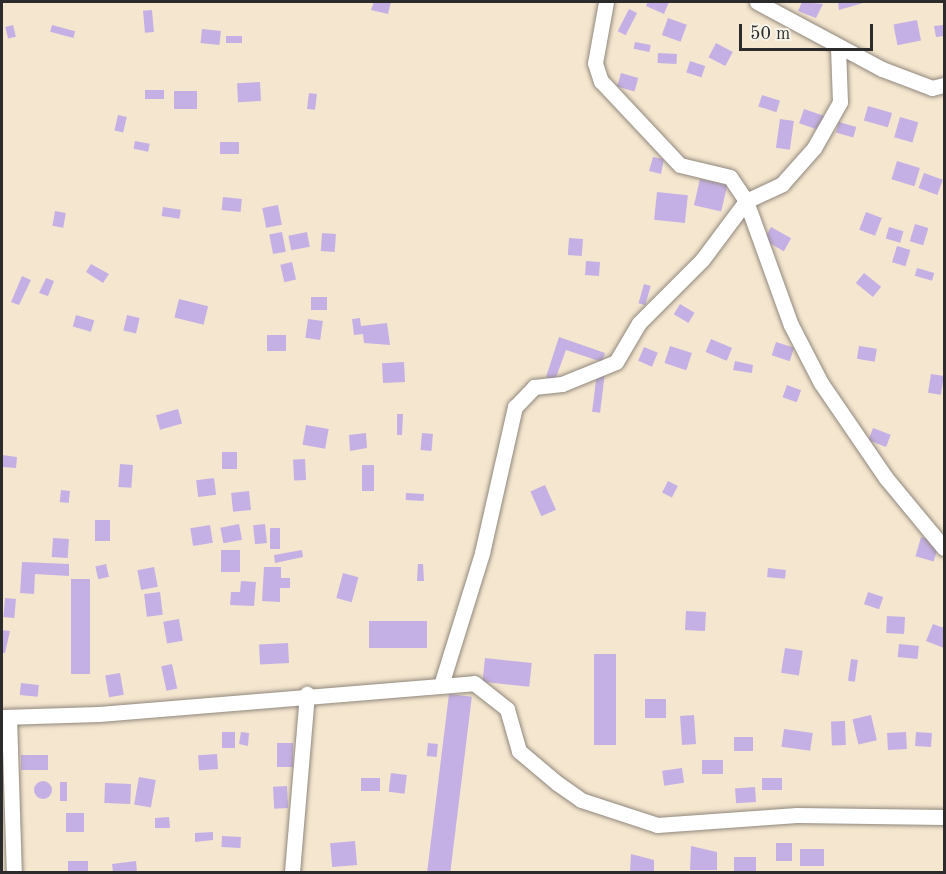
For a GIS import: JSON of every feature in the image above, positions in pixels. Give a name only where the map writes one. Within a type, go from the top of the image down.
[{"type":"street","points":[[606,2],[595,63],[601,81],[680,165],[730,177],[746,201],[791,325],[821,383],[886,478],[945,548]]},
{"type":"street","points":[[757,2],[838,48],[940,89]]},
{"type":"street","points":[[441,685],[482,553],[515,407],[534,387],[562,384],[616,362],[639,323],[702,260],[746,201],[782,184],[836,118],[840,102],[838,48]]},
{"type":"street","points":[[14,873],[5,717],[99,714],[307,694],[474,683],[507,708],[519,751],[581,801],[657,825],[796,815],[945,817]]},
{"type":"street","points":[[292,873],[307,694]]},
{"type":"building","points":[[374,2],[391,2],[388,14],[371,10]]},
{"type":"building","points":[[648,2],[669,2],[664,14],[646,6]]},
{"type":"building","points":[[802,2],[823,4],[816,18],[798,11]]},
{"type":"building","points":[[838,2],[863,2],[863,3],[839,10]]},
{"type":"building","points":[[629,9],[637,13],[626,35],[618,31]]},
{"type":"building","points":[[152,10],[154,32],[145,33],[143,11]]},
{"type":"building","points":[[668,18],[687,25],[681,42],[662,35]]},
{"type":"building","points":[[917,20],[921,41],[897,45],[893,25]]},
{"type":"building","points":[[13,25],[16,37],[8,39],[5,27]]},
{"type":"building","points":[[52,25],[75,31],[73,38],[50,32]]},
{"type":"building","points":[[944,25],[944,36],[936,37],[934,26]]},
{"type":"building","points":[[202,29],[221,31],[219,45],[201,43]]},
{"type":"building","points":[[226,36],[242,36],[242,43],[226,43]]},
{"type":"building","points":[[635,42],[651,45],[649,52],[634,49]]},
{"type":"building","points":[[716,43],[733,52],[725,66],[708,57]]},
{"type":"building","points":[[658,53],[677,54],[676,64],[657,63]]},
{"type":"building","points":[[690,61],[705,66],[702,77],[686,72]]},
{"type":"building","points":[[621,73],[638,78],[634,91],[617,86]]},
{"type":"building","points":[[260,82],[261,101],[238,102],[237,83]]},
{"type":"building","points":[[145,90],[164,90],[164,99],[145,99]]},
{"type":"building","points":[[174,91],[197,91],[197,109],[174,109]]},
{"type":"building","points":[[309,93],[317,94],[315,110],[307,109]]},
{"type":"building","points":[[762,95],[780,101],[776,112],[758,106]]},
{"type":"building","points":[[868,106],[892,113],[888,127],[864,120]]},
{"type":"building","points":[[804,109],[827,117],[822,131],[799,123]]},
{"type":"building","points":[[118,115],[127,117],[123,133],[114,131]]},
{"type":"building","points":[[900,117],[918,122],[912,142],[894,137]]},
{"type":"building","points":[[780,119],[794,121],[790,150],[776,148]]},
{"type":"building","points":[[839,122],[856,127],[853,138],[836,133]]},
{"type":"building","points":[[135,141],[150,144],[148,152],[133,149]]},
{"type":"building","points":[[220,142],[239,142],[239,154],[220,154]]},
{"type":"building","points":[[653,157],[664,159],[661,174],[649,171]]},
{"type":"building","points":[[897,161],[920,168],[914,186],[891,179]]},
{"type":"building","points":[[924,173],[943,180],[937,195],[919,188]]},
{"type":"building","points":[[700,179],[727,185],[721,212],[694,205]]},
{"type":"building","points":[[657,192],[688,195],[685,223],[654,220]]},
{"type":"building","points":[[223,197],[242,199],[241,212],[222,210]]},
{"type":"building","points":[[278,205],[282,225],[266,228],[262,208]]},
{"type":"building","points":[[163,207],[181,210],[179,219],[162,216]]},
{"type":"building","points":[[55,211],[66,213],[63,228],[52,226]]},
{"type":"building","points":[[866,212],[882,218],[875,236],[859,230]]},
{"type":"building","points":[[915,224],[928,228],[923,245],[910,241]]},
{"type":"building","points":[[771,227],[791,238],[784,251],[764,240]]},
{"type":"building","points":[[889,227],[903,231],[900,243],[886,239]]},
{"type":"building","points":[[282,232],[286,252],[273,254],[269,234]]},
{"type":"building","points":[[307,232],[310,247],[291,250],[288,236]]},
{"type":"building","points":[[322,233],[336,234],[335,252],[321,251]]},
{"type":"building","points":[[569,238],[583,239],[582,256],[568,255]]},
{"type":"building","points":[[897,246],[910,250],[905,266],[892,262]]},
{"type":"building","points":[[586,261],[600,262],[599,276],[585,275]]},
{"type":"building","points":[[292,262],[296,280],[284,282],[280,265]]},
{"type":"building","points":[[91,264],[109,274],[103,283],[86,272]]},
{"type":"building","points":[[917,268],[934,273],[932,281],[915,276]]},
{"type":"building","points":[[864,273],[881,287],[873,297],[856,283]]},
{"type":"building","points":[[22,276],[31,280],[19,305],[11,302]]},
{"type":"building","points":[[46,278],[54,281],[48,296],[39,293]]},
{"type":"building","points":[[644,284],[651,286],[645,305],[638,303]]},
{"type":"building","points":[[311,297],[327,297],[327,310],[311,310]]},
{"type":"building","points":[[179,299],[208,306],[204,325],[174,317]]},
{"type":"building","points":[[680,304],[695,313],[688,323],[674,314]]},
{"type":"building","points":[[76,315],[94,320],[91,332],[73,327]]},
{"type":"building","points":[[127,315],[140,318],[136,334],[123,331]]},
{"type":"building","points":[[360,318],[361,326],[387,323],[390,345],[364,343],[363,334],[354,335],[352,319]]},
{"type":"building","points":[[308,319],[323,321],[320,340],[305,338]]},
{"type":"building","points":[[267,335],[286,335],[286,351],[267,351]]},
{"type":"building","points":[[559,337],[605,353],[602,362],[566,350],[555,380],[546,377]]},
{"type":"building","points":[[711,339],[732,348],[727,361],[706,352]]},
{"type":"building","points":[[776,342],[794,348],[790,361],[772,355]]},
{"type":"building","points":[[670,346],[692,353],[686,370],[664,363]]},
{"type":"building","points":[[859,346],[877,349],[875,362],[857,359]]},
{"type":"building","points":[[644,347],[658,353],[652,367],[638,361]]},
{"type":"building","points":[[735,361],[753,365],[752,373],[733,370]]},
{"type":"building","points":[[404,362],[405,382],[383,383],[382,363]]},
{"type":"building","points":[[597,372],[605,373],[600,413],[592,412]]},
{"type":"building","points":[[931,374],[944,376],[941,395],[928,393]]},
{"type":"building","points":[[787,385],[801,390],[797,402],[783,397]]},
{"type":"building","points":[[178,409],[182,423],[160,430],[156,415]]},
{"type":"building","points":[[397,414],[403,414],[402,435],[397,435]]},
{"type":"building","points":[[306,425],[329,429],[325,449],[303,445]]},
{"type":"building","points":[[873,428],[891,435],[886,447],[868,440]]},
{"type":"building","points":[[366,433],[367,448],[350,451],[349,435]]},
{"type":"building","points":[[422,433],[433,434],[431,451],[421,450]]},
{"type":"building","points":[[222,452],[237,452],[237,469],[222,469]]},
{"type":"building","points":[[2,455],[17,457],[16,468],[2,467]]},
{"type":"building","points":[[305,459],[306,480],[294,481],[293,460]]},
{"type":"building","points":[[120,464],[133,465],[131,488],[118,487]]},
{"type":"building","points":[[362,465],[374,465],[374,491],[362,491]]},
{"type":"building","points":[[214,478],[216,495],[198,497],[196,480]]},
{"type":"building","points":[[668,481],[678,486],[672,498],[662,493]]},
{"type":"building","points":[[545,485],[556,510],[541,516],[530,492]]},
{"type":"building","points":[[61,490],[70,491],[69,503],[60,502]]},
{"type":"building","points":[[249,491],[251,510],[233,512],[231,493]]},
{"type":"building","points":[[406,493],[424,494],[424,501],[406,500]]},
{"type":"building","points":[[95,520],[110,520],[110,541],[95,541]]},
{"type":"building","points":[[239,524],[242,540],[223,543],[220,528]]},
{"type":"building","points":[[265,524],[267,543],[255,544],[253,525]]},
{"type":"building","points":[[210,525],[213,543],[193,546],[190,528]]},
{"type":"building","points":[[270,528],[280,528],[280,549],[270,549]]},
{"type":"building","points":[[921,537],[939,542],[934,561],[915,556]]},
{"type":"building","points":[[53,538],[69,539],[68,558],[52,557]]},
{"type":"building","points":[[221,550],[240,550],[240,572],[221,572]]},
{"type":"building","points":[[302,550],[303,557],[275,563],[274,555]]},
{"type":"building","points":[[22,562],[69,564],[69,576],[35,574],[34,594],[20,593]]},
{"type":"building","points":[[106,564],[109,577],[98,579],[95,566]]},
{"type":"building","points":[[418,564],[423,564],[424,581],[417,581]]},
{"type":"building","points":[[154,567],[158,587],[141,590],[137,570]]},
{"type":"building","points":[[264,567],[281,567],[281,578],[290,578],[290,588],[280,588],[280,602],[262,601]]},
{"type":"building","points":[[768,568],[786,570],[785,579],[767,577]]},
{"type":"building","points":[[343,573],[358,577],[352,602],[336,598]]},
{"type":"building","points":[[71,579],[90,579],[90,674],[71,674]]},
{"type":"building","points":[[241,581],[256,582],[254,606],[230,605],[231,592],[240,592]]},
{"type":"building","points":[[160,592],[163,615],[147,617],[144,594]]},
{"type":"building","points":[[868,592],[883,597],[879,609],[864,604]]},
{"type":"building","points":[[5,598],[16,599],[14,618],[3,617]]},
{"type":"building","points":[[686,611],[706,612],[705,631],[685,630]]},
{"type":"building","points":[[887,616],[905,617],[904,634],[886,633]]},
{"type":"building","points":[[179,619],[183,641],[167,643],[163,622]]},
{"type":"building","points":[[369,621],[427,621],[427,648],[369,648]]},
{"type":"building","points":[[933,624],[944,628],[944,648],[926,641]]},
{"type":"building","points":[[2,630],[10,631],[5,653],[2,653]]},
{"type":"building","points":[[288,643],[289,663],[260,664],[259,645]]},
{"type":"building","points":[[899,644],[919,646],[918,659],[898,657]]},
{"type":"building","points":[[785,648],[803,651],[799,676],[781,673]]},
{"type":"building","points":[[594,654],[616,654],[616,745],[594,745]]},
{"type":"building","points":[[485,658],[532,663],[529,687],[482,682]]},
{"type":"building","points":[[851,659],[858,660],[855,682],[848,681]]},
{"type":"building","points":[[172,664],[177,688],[166,691],[161,666]]},
{"type":"building","points":[[120,673],[124,695],[109,697],[105,676]]},
{"type":"building","points":[[21,683],[39,685],[38,697],[20,695]]},
{"type":"building","points":[[449,694],[472,697],[450,872],[427,872]]},
{"type":"building","points":[[645,699],[666,699],[666,718],[645,718]]},
{"type":"building","points":[[694,715],[696,744],[682,745],[680,716]]},
{"type":"building","points":[[871,715],[877,740],[858,745],[852,719]]},
{"type":"building","points":[[831,721],[845,721],[846,745],[832,745]]},
{"type":"building","points":[[784,729],[813,733],[810,751],[781,747]]},
{"type":"building","points":[[222,732],[235,732],[235,748],[222,748]]},
{"type":"building","points":[[241,732],[249,733],[248,746],[239,744]]},
{"type":"building","points":[[906,732],[907,749],[888,750],[887,733]]},
{"type":"building","points":[[916,732],[932,733],[931,747],[915,746]]},
{"type":"building","points":[[734,737],[753,737],[753,751],[734,751]]},
{"type":"building","points":[[277,743],[293,743],[293,767],[277,767]]},
{"type":"building","points":[[428,743],[438,744],[437,757],[427,756]]},
{"type":"building","points":[[217,754],[218,769],[199,770],[198,755]]},
{"type":"building","points":[[21,755],[48,755],[48,770],[21,770]]},
{"type":"building","points":[[702,760],[723,760],[723,774],[702,774]]},
{"type":"building","points":[[682,768],[684,783],[664,786],[662,771]]},
{"type":"building","points":[[391,773],[407,775],[405,794],[389,792]]},
{"type":"building","points":[[139,777],[156,780],[151,808],[134,805]]},
{"type":"building","points":[[361,778],[380,778],[380,791],[361,791]]},
{"type":"building","points":[[762,778],[782,778],[782,790],[762,790]]},
{"type":"building","points":[[43,781],[51,786],[52,790],[47,798],[43,799],[35,794],[34,790],[39,782]]},
{"type":"building","points":[[60,782],[67,782],[67,801],[60,801]]},
{"type":"building","points":[[105,783],[131,784],[130,804],[104,803]]},
{"type":"building","points":[[287,786],[288,808],[274,809],[273,787]]},
{"type":"building","points":[[755,787],[756,802],[736,803],[735,788]]},
{"type":"building","points":[[66,813],[84,813],[84,832],[66,832]]},
{"type":"building","points":[[169,817],[170,828],[155,828],[155,818]]},
{"type":"building","points":[[213,832],[213,840],[195,842],[195,833]]},
{"type":"building","points":[[222,836],[241,837],[240,848],[221,847]]},
{"type":"building","points":[[355,841],[357,865],[332,867],[330,843]]},
{"type":"building","points":[[776,843],[792,843],[792,861],[776,861]]},
{"type":"building","points":[[691,846],[717,852],[717,870],[690,870]]},
{"type":"building","points":[[800,849],[824,849],[824,866],[800,866]]},
{"type":"building","points":[[631,854],[654,860],[654,872],[630,872]]},
{"type":"building","points":[[734,857],[756,857],[756,872],[734,872]]},
{"type":"building","points":[[68,861],[88,861],[88,872],[68,872]]},
{"type":"building","points":[[136,861],[137,872],[113,872],[112,864]]}]
